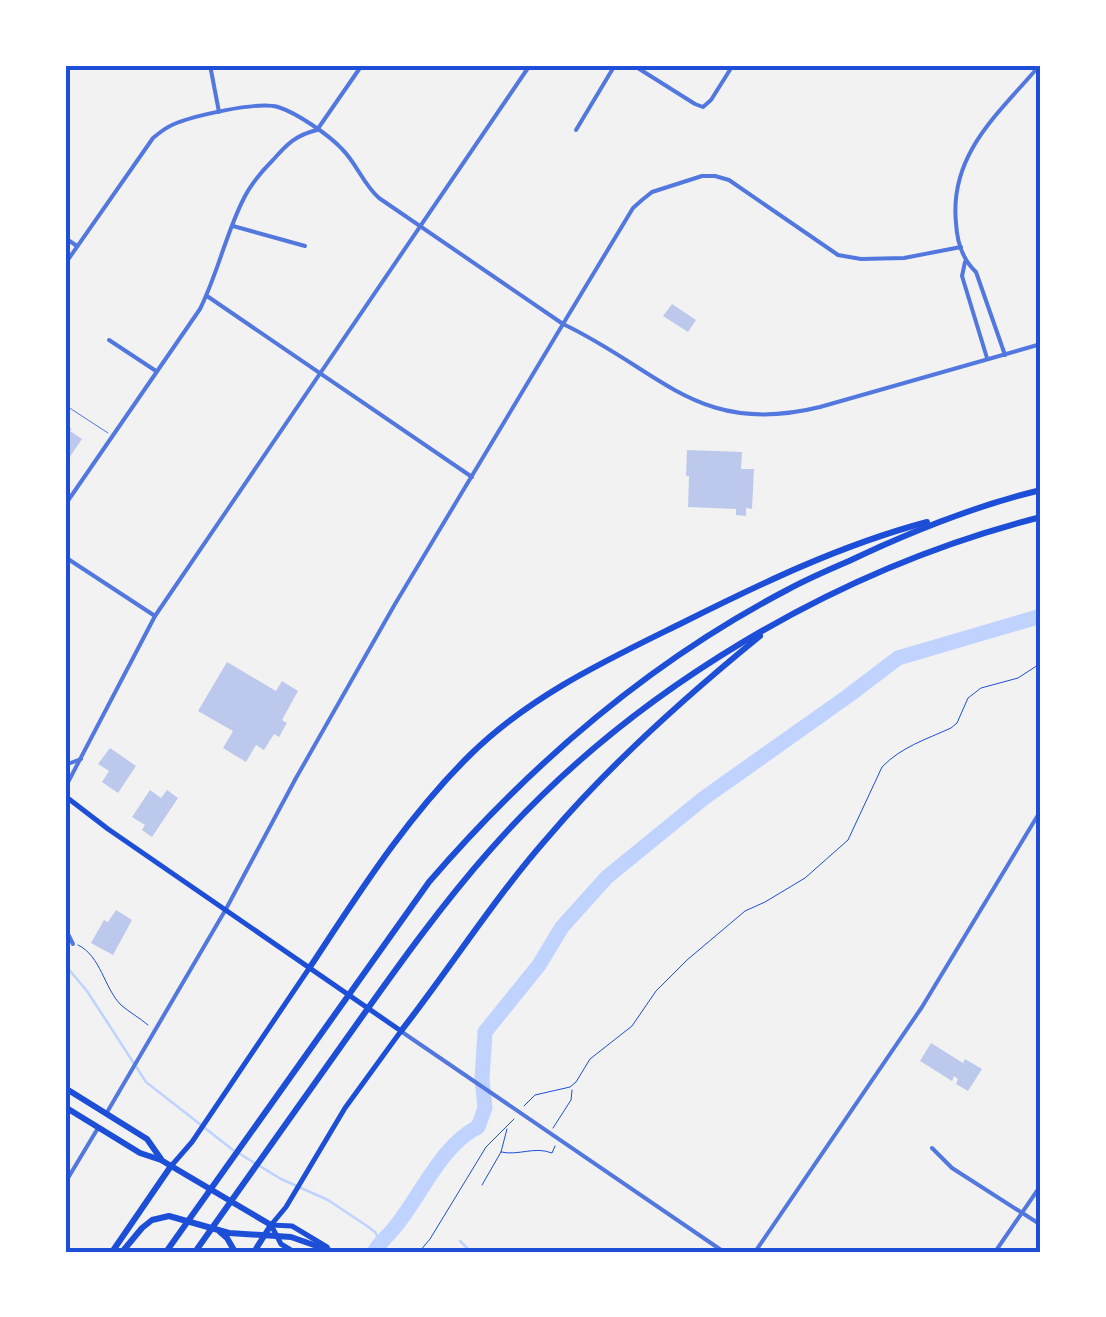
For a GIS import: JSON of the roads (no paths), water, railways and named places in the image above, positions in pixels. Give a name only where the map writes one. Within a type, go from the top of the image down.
[{"type":"highway","points":[[310,967],[426,801],[470,755],[524,709],[586,670],[795,568],[880,535],[1041,490]]},
{"type":"highway","points":[[169,1248],[429,882],[474,830],[541,766],[604,710],[672,659],[786,590],[958,514]]},
{"type":"highway","points":[[195,1252],[439,910],[493,846],[612,733],[715,660],[832,594],[944,548],[1041,518]]},
{"type":"highway","points":[[400,1031],[547,838],[588,792],[691,695],[776,623]]},
{"type":"highway","points":[[65,1088],[147,1140],[162,1160]]},
{"type":"highway","points":[[65,1107],[271,1226],[254,1252]]},
{"type":"highway","points":[[112,1252],[171,1166]]},
{"type":"highway","points":[[122,1252],[142,1228],[162,1217],[176,1217],[238,1234],[294,1238],[334,1252]]},
{"type":"highway","points":[[216,1228],[235,1252]]},
{"type":"main road","points":[[65,796],[400,1031],[345,1108],[271,1226]]},
{"type":"main road","points":[[171,1166],[192,1142],[310,967]]},
{"type":"main road","points":[[271,1226],[292,1226],[334,1252]]},
{"type":"main road","points":[[271,1226],[281,1244],[291,1250]]},
{"type":"street","points":[[210,65],[219,112]]},
{"type":"street","points":[[65,505],[206,296],[244,197],[298,134],[318,130],[362,65]]},
{"type":"street","points":[[65,788],[155,616],[530,65]]},
{"type":"street","points":[[576,130],[616,65]]},
{"type":"street","points":[[633,65],[698,107],[711,100],[733,65]]},
{"type":"street","points":[[1005,355],[976,272],[965,262],[960,248],[955,189],[974,142],[1040,65]]},
{"type":"street","points":[[65,264],[153,138],[174,124],[260,104],[286,110],[318,130],[343,150],[370,191],[563,324],[696,402],[732,413],[762,416],[820,408],[1041,344]]},
{"type":"street","points":[[106,1114],[226,909],[296,778],[633,208],[652,192],[702,176],[715,176],[729,180],[838,255],[904,258],[960,248]]},
{"type":"street","points":[[233,226],[305,246]]},
{"type":"street","points":[[65,238],[77,246]]},
{"type":"street","points":[[965,262],[962,276],[988,360]]},
{"type":"street","points":[[206,296],[472,477]]},
{"type":"street","points":[[110,340],[156,371]]},
{"type":"street","points":[[65,556],[155,616]]},
{"type":"street","points":[[65,765],[81,759]]},
{"type":"street","points":[[755,1252],[922,1007],[1041,810]]},
{"type":"street","points":[[65,928],[74,944]]},
{"type":"street","points":[[400,1031],[724,1252]]},
{"type":"street","points":[[65,1183],[98,1128]]},
{"type":"street","points":[[932,1148],[952,1168],[1041,1225]]},
{"type":"street","points":[[995,1252],[1041,1185]]},
{"type":"lane","points":[[65,404],[111,435]]},
{"type":"waterway","points":[[374,1252],[443,1158],[478,1127],[485,1108],[485,1032],[539,965],[562,927],[607,877],[704,798],[898,658],[1041,616]]},
{"type":"waterway","points":[[65,965],[87,991],[146,1082],[233,1150]]},
{"type":"waterway","points":[[240,1154],[281,1179],[328,1200],[375,1232],[380,1241]]},
{"type":"waterway","points":[[460,1241],[471,1252]]}]
